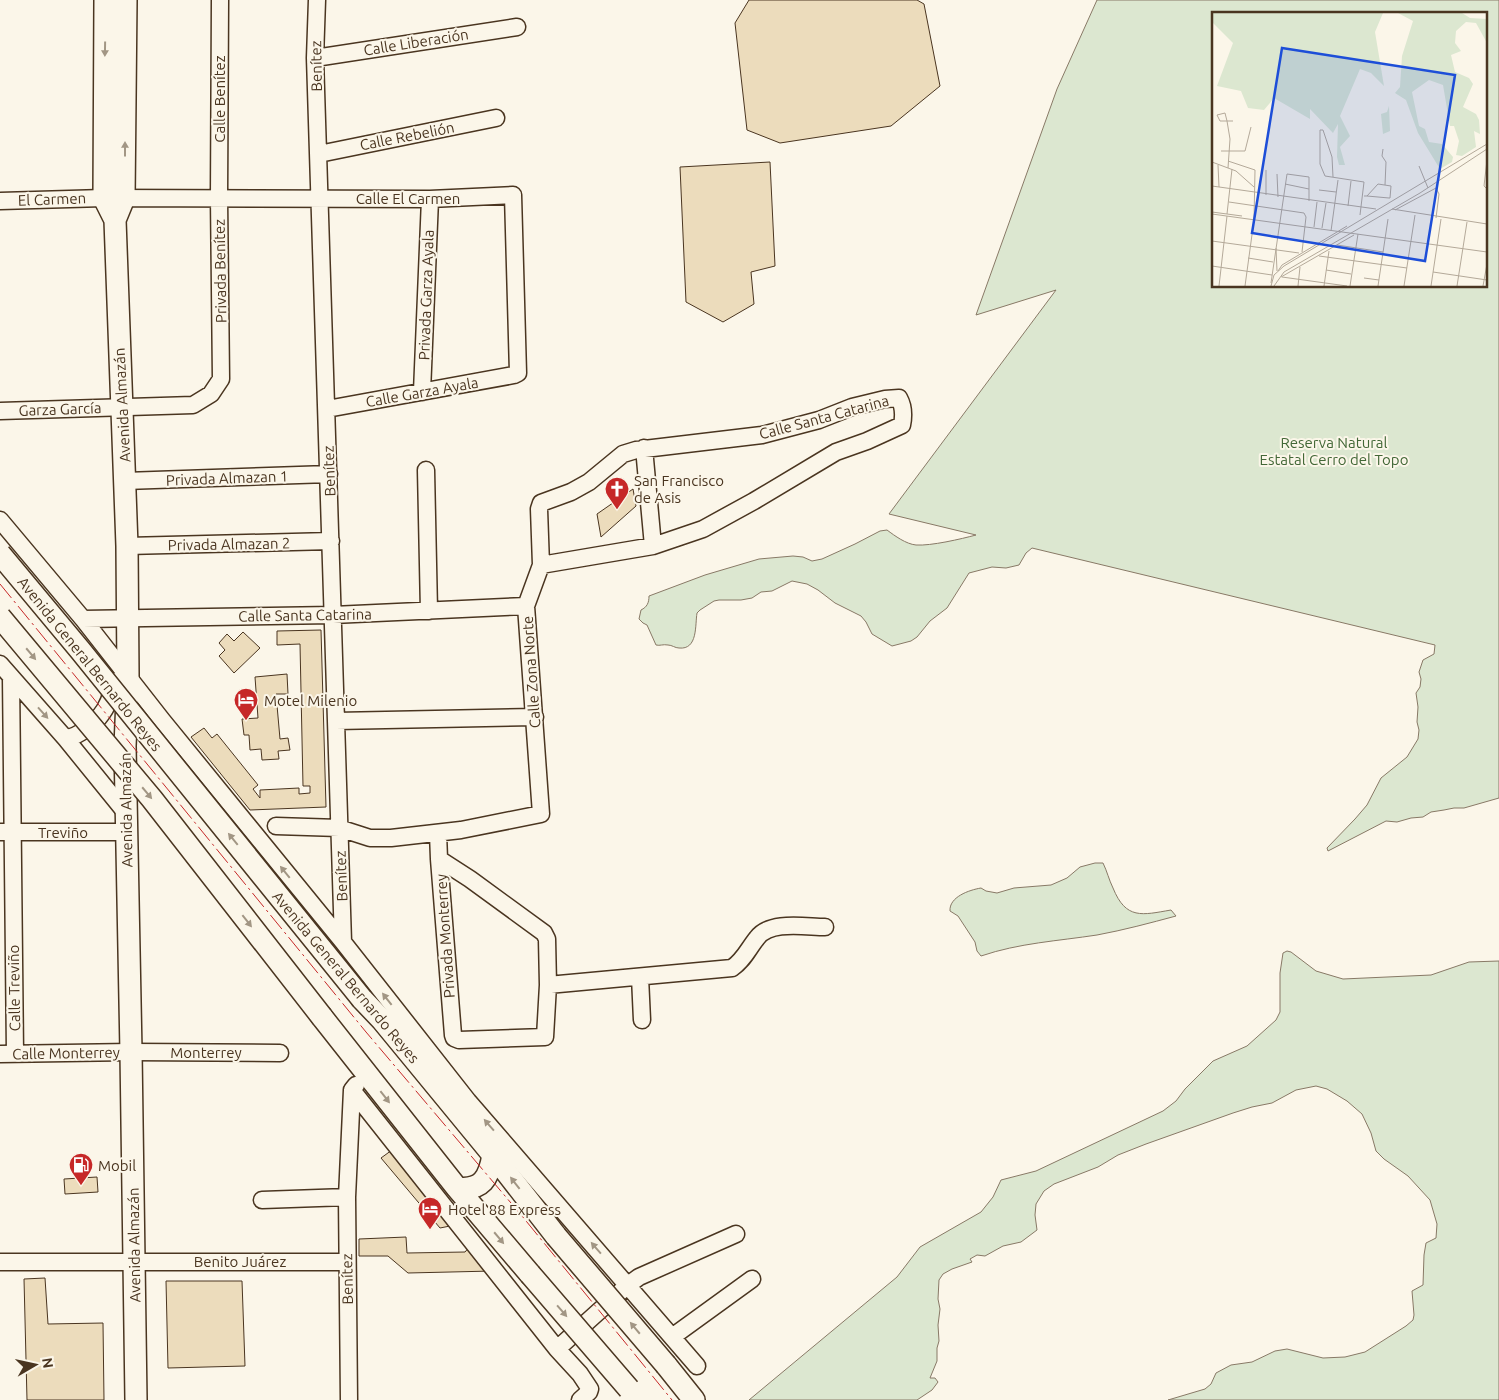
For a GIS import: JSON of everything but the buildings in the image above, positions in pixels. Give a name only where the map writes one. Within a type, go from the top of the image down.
[{"type":"main road","name":"Avenida Almazán","points":[[106,0],[127,546],[128,676],[124,746],[136,1400]]},
{"type":"main road","name":"Avenida Almazán","points":[[114,198],[126,0]]},
{"type":"main road","name":"Avenida General Bernardo Reyes","points":[[0,554],[362,999],[462,1106],[493,1155],[556,1236],[694,1400]]},
{"type":"main road","points":[[0,617],[152,799],[457,1188],[634,1394]]},
{"type":"main road","points":[[457,1188],[466,1189],[482,1183],[488,1176],[493,1155]]},
{"type":"street","points":[[99,0],[106,0]]},
{"type":"street","name":"Calle Benítez","points":[[219,198],[220,0]]},
{"type":"street","name":"Benítez","points":[[317,0],[316,58],[319,198],[343,942]]},
{"type":"street","name":"Calle Liberación","points":[[316,58],[517,27]]},
{"type":"street","name":"Calle Rebelión","points":[[319,154],[496,118]]},
{"type":"street","name":"Calle El Carmen","points":[[114,198],[430,198],[513,195],[517,374]]},
{"type":"street","name":"El Carmen","points":[[0,201],[114,198]]},
{"type":"street","name":"Privada Benítez","points":[[121,407],[193,405],[210,394],[221,379],[219,198]]},
{"type":"street","name":"Privada Garza Ayala","points":[[422,392],[430,198]]},
{"type":"street","name":"Calle Garza Ayala","points":[[327,409],[517,374]]},
{"type":"street","name":"Calle Santa Catarina","points":[[541,503],[571,492],[589,482],[623,454],[644,448],[762,435],[819,420],[852,407],[885,399],[899,398],[904,412],[902,425],[867,441],[836,452],[703,529],[653,546]]},
{"type":"street","name":"Garza García","points":[[0,411],[121,407]]},
{"type":"street","points":[[542,565],[653,546],[644,448]]},
{"type":"street","points":[[426,470],[429,611]]},
{"type":"street","name":"Privada Almazan 1","points":[[125,481],[329,474]]},
{"type":"street","name":"Calle Zona Norte","points":[[438,833],[541,814],[526,606],[542,565],[539,509],[541,503]]},
{"type":"street","points":[[0,520],[83,619],[162,720],[343,942],[462,1106],[628,1285],[697,1366]]},
{"type":"street","name":"Privada Almazan 2","points":[[127,546],[331,542]]},
{"type":"street","name":"Calle Santa Catarina","points":[[83,619],[333,615],[526,606]]},
{"type":"street","points":[[66,739],[91,726],[108,703],[113,685],[113,675],[109,656],[102,643]]},
{"type":"street","points":[[0,664],[66,739],[126,822]]},
{"type":"street","points":[[6,832],[11,677]]},
{"type":"street","points":[[336,721],[535,717]]},
{"type":"street","name":"Treviño","points":[[6,832],[126,822]]},
{"type":"street","points":[[276,826],[339,828],[370,838],[438,833]]},
{"type":"street","name":"Calle Treviño","points":[[6,832],[8,1054]]},
{"type":"street","name":"Privada Monterrey","points":[[438,833],[453,1035],[455,1039],[545,1037],[548,985]]},
{"type":"street","points":[[439,859],[470,879],[544,933],[547,939],[548,985],[732,968],[746,956],[758,936],[770,928],[778,926],[825,927]]},
{"type":"street","points":[[640,977],[642,1020]]},
{"type":"street","name":"Monterrey","points":[[131,1052],[280,1053]]},
{"type":"street","name":"Calle Monterrey","points":[[8,1054],[131,1052]]},
{"type":"street","points":[[365,1071],[352,1090],[557,1349],[580,1374],[585,1395]]},
{"type":"street","name":"Benítez","points":[[349,1400],[347,1197],[352,1090]]},
{"type":"street","points":[[262,1200],[347,1197]]},
{"type":"street","points":[[557,1349],[639,1277],[736,1234]]},
{"type":"street","name":"Benito Juárez","points":[[0,1262],[347,1262]]},
{"type":"street","points":[[672,1337],[752,1279]]},
{"type":"green space","name":"Reserva Natural Estatal Cerro del Topo","points":[[1097,0],[1499,0],[1499,798],[1464,808],[1431,812],[1423,817],[1397,822],[1386,821],[1328,851],[1327,848],[1367,805],[1381,778],[1407,757],[1418,739],[1416,693],[1420,687],[1421,679],[1419,672],[1423,660],[1434,654],[1435,645],[1032,548],[1026,553],[1019,565],[1006,568],[992,567],[969,573],[947,608],[930,621],[917,637],[911,641],[892,646],[872,634],[861,616],[835,603],[807,584],[792,581],[772,591],[761,592],[752,598],[714,601],[697,613],[693,641],[690,645],[685,648],[678,648],[671,645],[656,645],[647,625],[639,619],[641,610],[648,603],[649,596],[705,575],[759,559],[793,556],[803,557],[812,561],[822,559],[880,531],[887,530],[897,537],[916,545],[938,543],[976,535],[889,514],[1056,290],[976,315],[1057,89]]},
{"type":"green space","points":[[1103,863],[1118,898],[1123,906],[1129,910],[1143,914],[1171,910],[1176,916],[1107,933],[1024,945],[981,956],[977,951],[975,942],[958,916],[950,911],[956,898],[971,890],[981,888],[997,893],[1014,888],[1051,885],[1067,878],[1080,867]]},
{"type":"green space","points":[[1287,951],[1316,971],[1343,979],[1431,975],[1469,962],[1499,961],[1499,1400],[1168,1400],[1205,1389],[1211,1384],[1216,1373],[1231,1365],[1252,1362],[1275,1351],[1287,1349],[1323,1358],[1345,1357],[1365,1352],[1413,1320],[1412,1291],[1423,1285],[1426,1243],[1436,1238],[1437,1224],[1430,1200],[1408,1176],[1376,1151],[1371,1133],[1362,1114],[1347,1101],[1327,1089],[1316,1086],[1296,1090],[1272,1103],[1233,1113],[1146,1144],[1118,1155],[1098,1167],[1054,1184],[1044,1191],[1036,1204],[1037,1230],[1021,1242],[1003,1246],[985,1256],[977,1255],[970,1259],[972,1262],[952,1269],[943,1274],[939,1280],[939,1341],[937,1361],[930,1378],[935,1378],[938,1382],[932,1390],[917,1400],[749,1400],[897,1277],[920,1247],[981,1212],[993,1197],[1001,1180],[1036,1171],[1163,1111],[1176,1101],[1185,1089],[1213,1061],[1247,1046],[1276,1020],[1280,1012],[1280,973],[1283,953]]},
{"type":"power","points":[[0,584],[366,1032],[522,1216],[672,1400]]},
{"type":"place","name":"San Francisco de Asis","points":[[617,510]]},
{"type":"place","name":"Motel Milenio","points":[[246,721]]},
{"type":"place","name":"Mobil","points":[[81,1186]]},
{"type":"place","name":"Hotel 88 Express","points":[[430,1230]]}]
